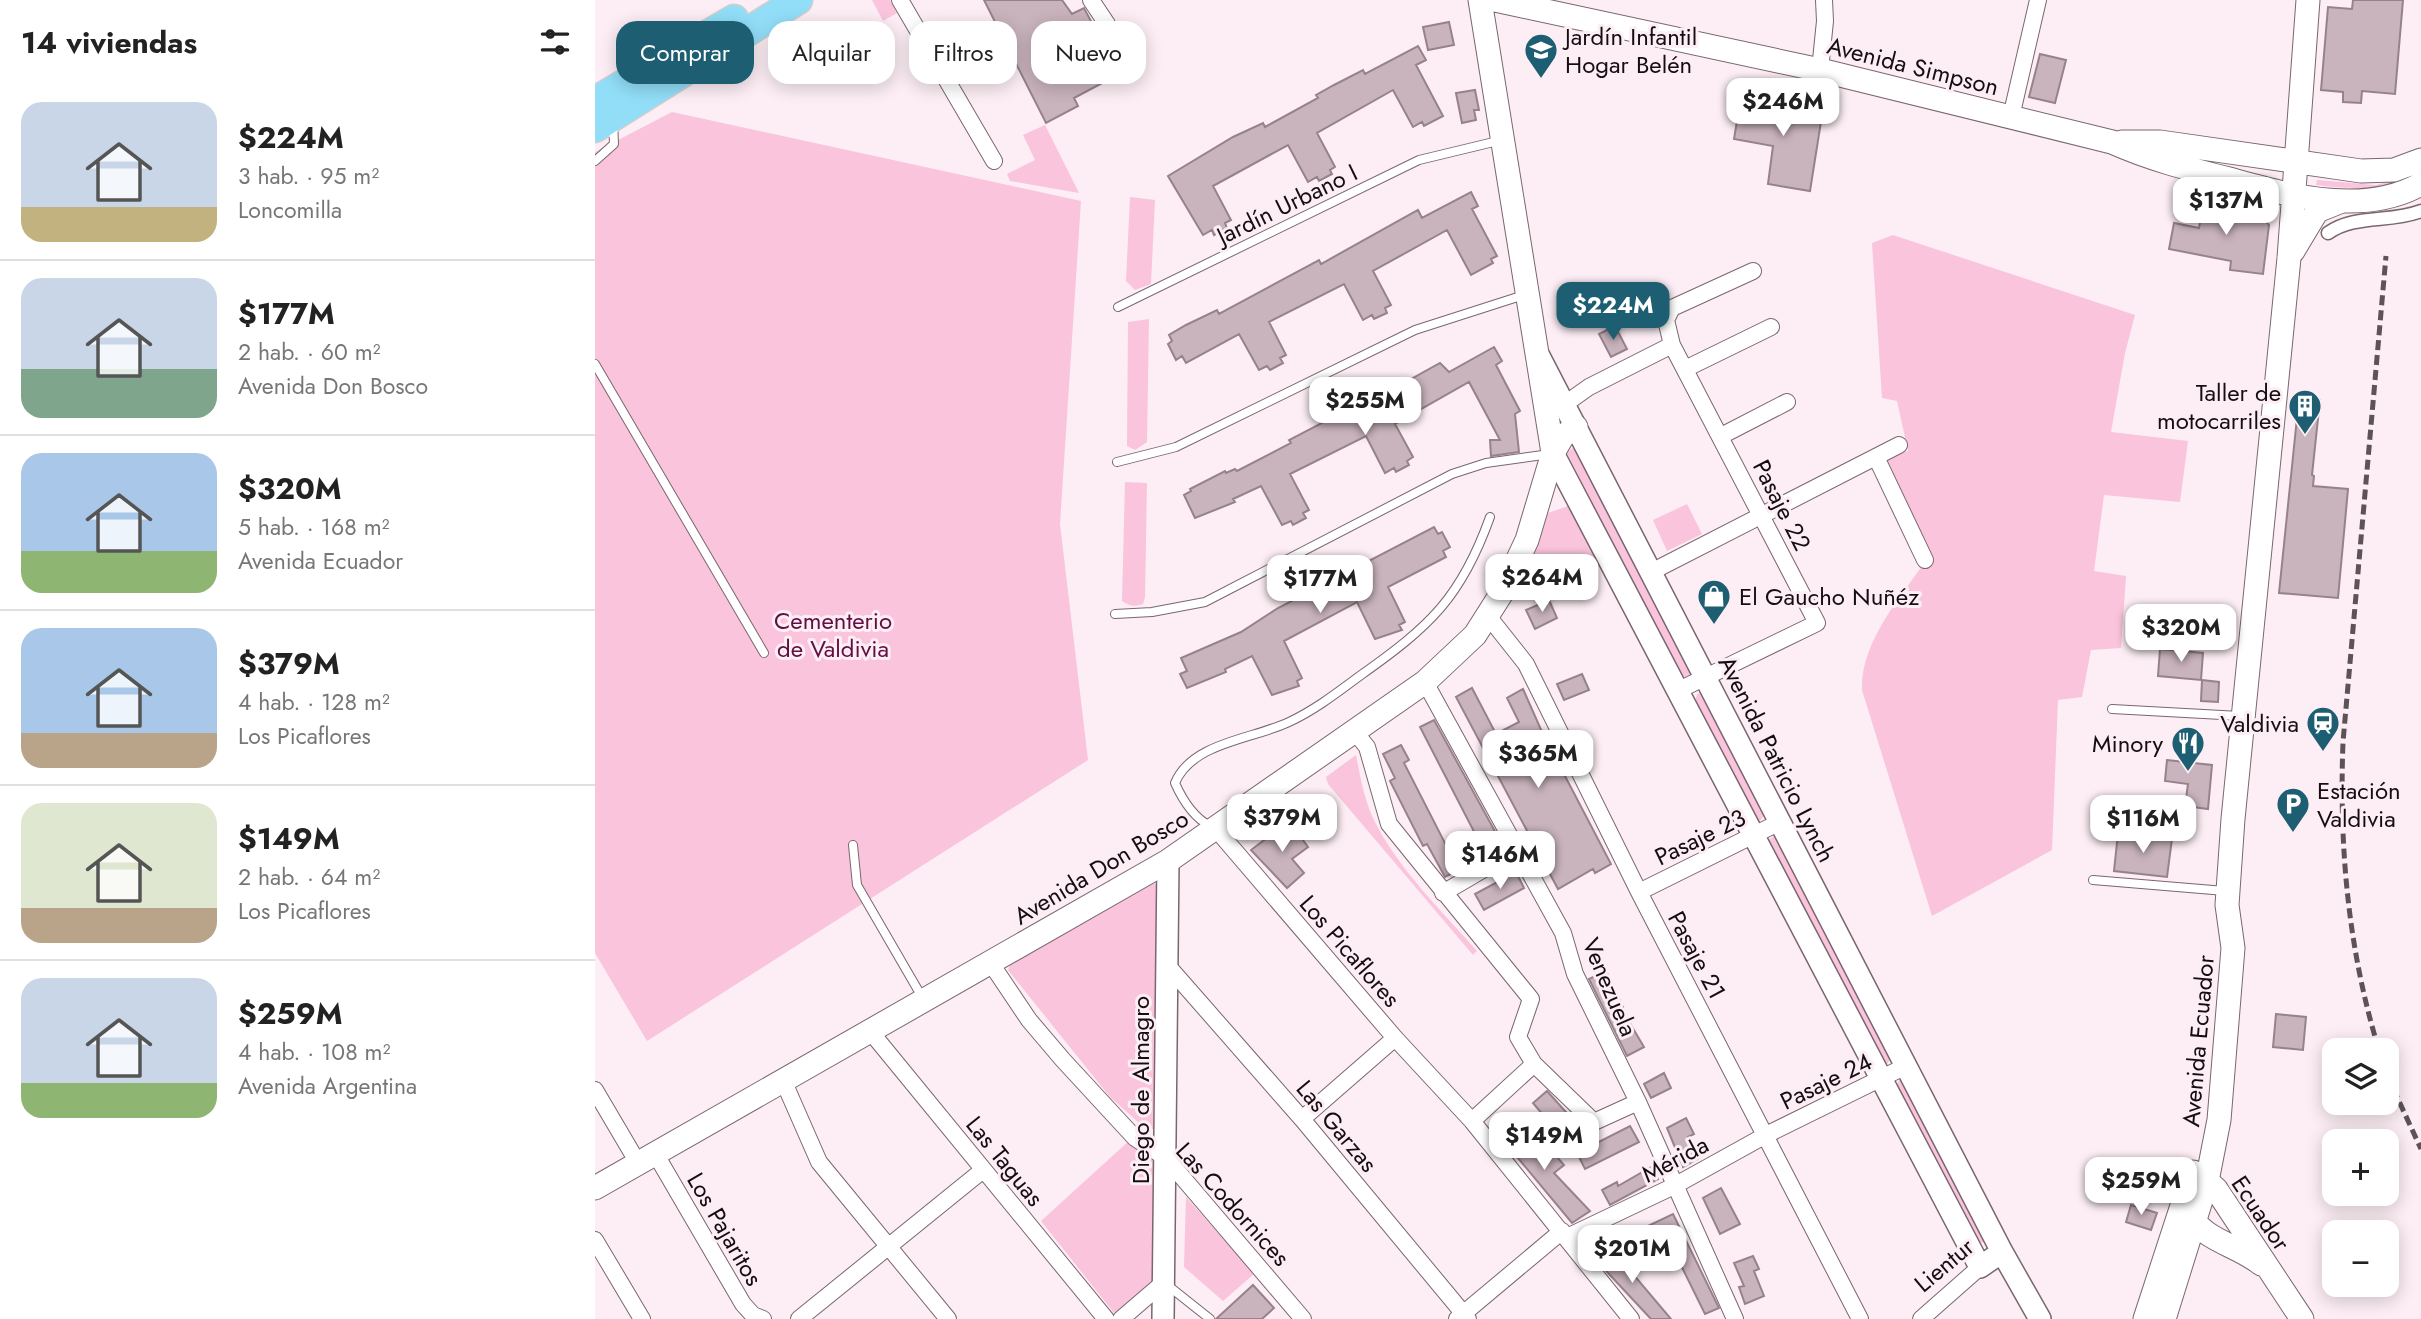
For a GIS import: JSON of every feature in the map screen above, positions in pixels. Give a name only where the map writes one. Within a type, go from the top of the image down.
[{"type":"highway","points":[[599,107],[766,0]]},
{"type":"highway","points":[[599,107],[798,0]]},
{"type":"main road","name":"Avenida Patricio Lynch","points":[[1480,0],[1537,351]]},
{"type":"main road","name":"Avenida Simpson","points":[[1495,0],[1820,70],[2011,117],[2112,142],[2150,159],[2293,197],[2345,200],[2390,197],[2421,184]]},
{"type":"main road","points":[[2289,258],[2308,0]]},
{"type":"main road","name":"Avenida Simpson","points":[[2112,142],[2160,142],[2379,171],[2414,164],[2421,159]]},
{"type":"main road","points":[[2289,258],[2318,211],[2345,200]]},
{"type":"main road","name":"Avenida Ecuador","points":[[2208,1080],[2218,947],[2227,898],[2242,716],[2289,258]]},
{"type":"main road","name":"Avenida Don Bosco","points":[[1537,351],[1553,453]]},
{"type":"main road","name":"Avenida Don Bosco","points":[[595,1188],[1168,860],[1425,682],[1475,635],[1488,616],[1527,540],[1553,453],[1563,436],[1576,427]]},
{"type":"main road","name":"Avenida Ecuador","points":[[2199,1179],[2224,1080],[2233,948],[2227,898]]},
{"type":"main road","name":"Ecuador","points":[[2208,1080],[2199,1179],[2189,1212],[2217,1243],[2255,1259],[2270,1274]]},
{"type":"main road","name":"Ecuador","points":[[2199,1179],[2216,1189],[2302,1319]]},
{"type":"main road","points":[[2164,1319],[2181,1262],[2189,1212]]},
{"type":"main road","points":[[2145,1319],[2189,1212]]},
{"type":"main road","points":[[2181,1262],[2198,1247],[2217,1243]]},
{"type":"street","points":[[900,0],[994,160]]},
{"type":"street","points":[[1091,0],[1105,21]]},
{"type":"street","points":[[1820,70],[1825,21],[1824,0]]},
{"type":"street","points":[[2011,117],[2038,0]]},
{"type":"street","points":[[2328,233],[2345,222],[2392,219],[2421,211]]},
{"type":"street","name":"Pasaje 22","points":[[1679,690],[1817,623],[1672,345],[1667,320],[1672,308],[1753,271]]},
{"type":"street","points":[[1685,369],[1771,327]]},
{"type":"street","points":[[1565,404],[1589,387],[1672,345]]},
{"type":"street","name":"Avenida Patricio Lynch","points":[[1537,351],[2002,1252],[2040,1319]]},
{"type":"street","points":[[1721,436],[1787,402]]},
{"type":"street","points":[[1651,572],[1899,445]]},
{"type":"street","points":[[1553,453],[1980,1267]]},
{"type":"street","points":[[1876,457],[1925,560]]},
{"type":"street","name":"Pasaje 21","points":[[1488,616],[1525,664],[1639,892],[1860,1319]]},
{"type":"street","name":"Venezuela","points":[[1425,682],[1563,933],[1575,974],[1638,1102],[1735,1319]]},
{"type":"street","points":[[1355,732],[1367,747],[1389,824],[1531,999],[1518,1037],[1534,1064],[1594,1122],[1638,1102]]},
{"type":"street","name":"Pasaje 23","points":[[1639,892],[1780,822]]},
{"type":"street","name":"Los Picaflores","points":[[1216,829],[1395,1038],[1472,1121],[1565,1234],[1580,1258],[1630,1319]]},
{"type":"street","points":[[1443,893],[1518,849]]},
{"type":"street","name":"Diego de Almagro","points":[[1163,1319],[1168,860]]},
{"type":"street","name":"Las Codornices","points":[[990,962],[1029,1020],[1063,1060],[1135,1138],[1166,1158],[1303,1319]]},
{"type":"street","name":"Las Garzas","points":[[1167,965],[1302,1119],[1463,1317]]},
{"type":"street","name":"Las Taguas","points":[[870,1031],[1106,1319]]},
{"type":"street","points":[[1302,1119],[1395,1038]]},
{"type":"street","points":[[1472,1121],[1534,1064]]},
{"type":"street","name":"Pasaje 24","points":[[1766,1135],[1906,1066]]},
{"type":"street","points":[[783,1080],[819,1162],[948,1319]]},
{"type":"street","name":"Los Pajaritos","points":[[595,1090],[646,1158],[743,1304],[753,1315],[763,1319]]},
{"type":"street","name":"Mérida","points":[[1463,1317],[1565,1234],[1674,1186],[1766,1135]]},
{"type":"street","points":[[799,1319],[983,1170]]},
{"type":"street","points":[[595,1240],[642,1319]]},
{"type":"street","name":"Lientur","points":[[1921,1319],[1980,1267],[2002,1252]]},
{"type":"street","points":[[1121,1319],[1164,1283]]},
{"type":"lane","points":[[595,161],[614,144],[616,130],[599,107]]},
{"type":"lane","name":"Jardín Urbano I","points":[[1118,307],[1419,160],[1504,140]]},
{"type":"lane","points":[[1117,462],[1176,447],[1415,330],[1501,300],[1528,294]]},
{"type":"lane","points":[[595,364],[764,653]]},
{"type":"lane","points":[[1115,614],[1152,612],[1205,602],[1452,474],[1486,463],[1553,453]]},
{"type":"lane","name":"Los Picaflores","points":[[1216,829],[1201,821],[1184,802],[1175,783],[1181,769],[1231,739],[1276,728],[1318,705],[1423,628],[1439,613],[1468,572],[1490,517]]},
{"type":"lane","points":[[2112,709],[2242,716]]},
{"type":"lane","points":[[853,845],[857,885],[924,1000]]},
{"type":"lane","points":[[2093,880],[2227,898]]},
{"type":"lane","points":[[1164,1283],[1205,1317]]},
{"type":"green space","points":[[872,0],[890,0],[897,13],[883,21]]},
{"type":"green space","name":"Cementerio de Valdivia","points":[[672,112],[1081,201],[1060,524],[1088,760],[647,1041],[595,953],[595,152]]},
{"type":"green space","points":[[1045,125],[1079,193],[1010,181],[1007,174],[1035,160],[1023,135]]},
{"type":"green space","points":[[2421,172],[2421,176],[2408,181],[2382,186],[2344,188],[2316,185],[2317,180],[2376,185]]},
{"type":"green space","points":[[1130,197],[1155,200],[1151,284],[1135,290],[1126,281]]},
{"type":"green space","points":[[1893,235],[2135,315],[2125,353],[2111,432],[2188,441],[2180,502],[2104,495],[2094,571],[2126,576],[2121,648],[2091,650],[2082,697],[2058,700],[2052,850],[1932,916],[1862,690],[1863,672],[1875,636],[1929,556],[1885,460],[1908,451],[1897,401],[1882,398],[1872,243]]},
{"type":"green space","points":[[1149,319],[1147,442],[1135,450],[1127,446],[1128,322]]},
{"type":"green space","points":[[1572,448],[1580,453],[1690,669],[1691,675],[1686,678],[1678,670],[1567,453]]},
{"type":"green space","points":[[1125,482],[1147,483],[1145,597],[1143,604],[1137,606],[1122,601]]},
{"type":"green space","points":[[1574,504],[1597,555],[1518,592],[1548,513]]},
{"type":"green space","points":[[1687,504],[1702,534],[1667,551],[1653,520]]},
{"type":"green space","points":[[1700,693],[1765,814],[1760,821],[1756,819],[1695,702],[1697,694]]},
{"type":"green space","points":[[1356,755],[1367,803],[1383,836],[1421,888],[1477,951],[1473,955],[1328,784],[1326,777]]},
{"type":"green space","points":[[1774,836],[1892,1057],[1887,1064],[1882,1062],[1767,841]]},
{"type":"green space","points":[[1149,883],[1158,884],[1158,1128],[1147,1130],[1110,1097],[1008,970],[1010,965]]},
{"type":"green space","points":[[1899,1080],[1903,1081],[1985,1239],[1982,1243],[1978,1244],[1896,1088]]},
{"type":"green space","points":[[1131,1139],[1161,1164],[1155,1282],[1114,1313],[1041,1221]]},
{"type":"green space","points":[[1186,1197],[1254,1274],[1223,1301],[1184,1267]]},
{"type":"building","points":[[984,0],[1062,0],[1072,14],[1084,8],[1091,21],[1031,21],[1031,84],[1100,84],[1074,98],[1078,106],[1046,123],[1017,65],[1017,21],[995,21]]},
{"type":"building","points":[[2353,0],[2403,0],[2395,94],[2362,91],[2361,103],[2343,102],[2343,92],[2321,90],[2328,7],[2352,9]]},
{"type":"building","points":[[1449,22],[1454,45],[1428,50],[1423,27]]},
{"type":"building","points":[[1418,46],[1426,60],[1416,65],[1443,116],[1424,126],[1422,122],[1413,127],[1393,90],[1317,133],[1335,167],[1330,170],[1332,174],[1319,181],[1317,177],[1308,182],[1288,145],[1213,186],[1231,220],[1225,223],[1227,228],[1214,235],[1212,230],[1203,235],[1168,176],[1233,137],[1263,123],[1265,127],[1318,98],[1316,95],[1334,85],[1363,70],[1365,74]]},
{"type":"building","points":[[2040,54],[2066,60],[2055,103],[2029,97]]},
{"type":"building","points":[[1475,90],[1479,110],[1474,110],[1476,120],[1462,123],[1456,93]]},
{"type":"building","points":[[1741,97],[1823,109],[1810,191],[1768,184],[1773,146],[1734,139]]},
{"type":"building","points":[[1471,192],[1478,206],[1472,209],[1497,256],[1491,259],[1493,263],[1471,275],[1447,230],[1373,271],[1391,305],[1385,308],[1387,313],[1374,319],[1372,315],[1363,320],[1344,284],[1269,322],[1286,355],[1280,358],[1283,363],[1270,370],[1267,366],[1259,370],[1239,334],[1186,363],[1182,356],[1176,360],[1168,344],[1172,341],[1169,335],[1186,325],[1217,310],[1219,314],[1319,260],[1321,264],[1418,210],[1422,218]]},
{"type":"building","points":[[2204,200],[2229,204],[2228,208],[2258,212],[2269,225],[2263,274],[2230,270],[2231,261],[2169,249],[2174,223],[2199,228]]},
{"type":"building","points":[[1615,326],[1627,349],[1611,357],[1599,334]]},
{"type":"building","points":[[1494,347],[1502,361],[1496,365],[1520,411],[1515,414],[1519,452],[1491,456],[1490,440],[1500,440],[1469,382],[1395,424],[1413,457],[1407,461],[1409,465],[1396,472],[1394,468],[1385,473],[1366,436],[1290,474],[1309,510],[1303,513],[1306,518],[1293,525],[1291,521],[1282,525],[1261,486],[1233,499],[1235,502],[1195,518],[1184,495],[1191,491],[1190,489],[1225,471],[1237,471],[1291,443],[1289,440],[1337,415],[1339,419],[1440,363],[1449,372]]},
{"type":"building","points":[[2299,398],[2320,400],[2313,486],[2348,489],[2338,598],[2279,593]]},
{"type":"building","points":[[1434,527],[1438,534],[1442,532],[1450,547],[1443,551],[1446,557],[1388,587],[1405,622],[1399,625],[1402,630],[1375,639],[1357,602],[1284,641],[1302,678],[1297,681],[1299,686],[1272,695],[1252,656],[1225,669],[1226,672],[1187,688],[1180,674],[1187,671],[1181,658],[1241,632],[1278,608]]},
{"type":"building","points":[[1549,600],[1557,618],[1535,629],[1526,610]]},
{"type":"building","points":[[2160,649],[2203,653],[2201,680],[2158,676]]},
{"type":"building","points":[[1582,674],[1589,690],[1564,700],[1557,684]]},
{"type":"building","points":[[2202,680],[2219,682],[2218,702],[2201,701]]},
{"type":"building","points":[[1472,688],[1496,734],[1519,722],[1507,698],[1523,689],[1542,732],[1611,864],[1595,873],[1593,869],[1558,889],[1456,697]]},
{"type":"building","points":[[1434,720],[1503,846],[1486,855],[1420,727]]},
{"type":"building","points":[[1401,745],[1409,760],[1404,763],[1451,855],[1455,853],[1462,868],[1445,877],[1427,844],[1423,846],[1390,781],[1395,778],[1383,754]]},
{"type":"building","name":"Minory","points":[[2167,760],[2212,765],[2208,809],[2185,806],[2188,784],[2165,781]]},
{"type":"building","points":[[1289,821],[1308,847],[1292,859],[1304,873],[1287,888],[1251,850]]},
{"type":"building","points":[[2118,833],[2172,839],[2167,877],[2114,871]]},
{"type":"building","points":[[1516,872],[1524,888],[1484,910],[1475,894]]},
{"type":"building","points":[[1606,971],[1623,1007],[1621,1008],[1644,1047],[1627,1056],[1589,979]]},
{"type":"building","points":[[2276,1014],[2306,1017],[2303,1050],[2273,1047]]},
{"type":"building","points":[[1664,1073],[1671,1088],[1651,1098],[1644,1084]]},
{"type":"building","points":[[1547,1091],[1574,1121],[1559,1134],[1533,1103]]},
{"type":"building","points":[[1686,1118],[1694,1134],[1688,1137],[1699,1158],[1683,1167],[1667,1128]]},
{"type":"building","points":[[1513,1121],[1543,1157],[1551,1150],[1564,1165],[1554,1173],[1590,1211],[1572,1223],[1498,1134]]},
{"type":"building","points":[[1630,1126],[1639,1142],[1585,1169],[1577,1153]]},
{"type":"building","points":[[1651,1167],[1658,1179],[1610,1205],[1602,1190],[1617,1182],[1618,1186]]},
{"type":"building","points":[[1721,1188],[1740,1224],[1720,1234],[1703,1198]]},
{"type":"building","points":[[2131,1205],[2157,1213],[2151,1230],[2126,1222]]},
{"type":"building","points":[[1673,1214],[1719,1308],[1705,1314],[1667,1237],[1638,1250],[1631,1234]]},
{"type":"building","points":[[1611,1248],[1671,1319],[1651,1319],[1597,1260]]},
{"type":"building","points":[[1753,1256],[1759,1269],[1754,1271],[1764,1296],[1745,1304],[1739,1287],[1744,1286],[1734,1263]]},
{"type":"building","points":[[1253,1285],[1274,1308],[1262,1319],[1216,1319]]},
{"type":"railway","points":[[2376,1038],[2360,974],[2348,898],[2342,781],[2343,742],[2386,256]]},
{"type":"railway","points":[[2399,1101],[2421,1149]]},
{"type":"place","name":"Jardín Infantil Hogar Belén","points":[[1541,80]]},
{"type":"place","name":"Taller de motocarriles","points":[[2305,436]]},
{"type":"place","name":"El Gaucho Nuñéz","points":[[1714,626]]},
{"type":"place","name":"Valdivia","points":[[2323,753]]},
{"type":"place","name":"Minory","points":[[2188,773]]},
{"type":"place","name":"Estación Valdivia","points":[[2293,834]]}]
